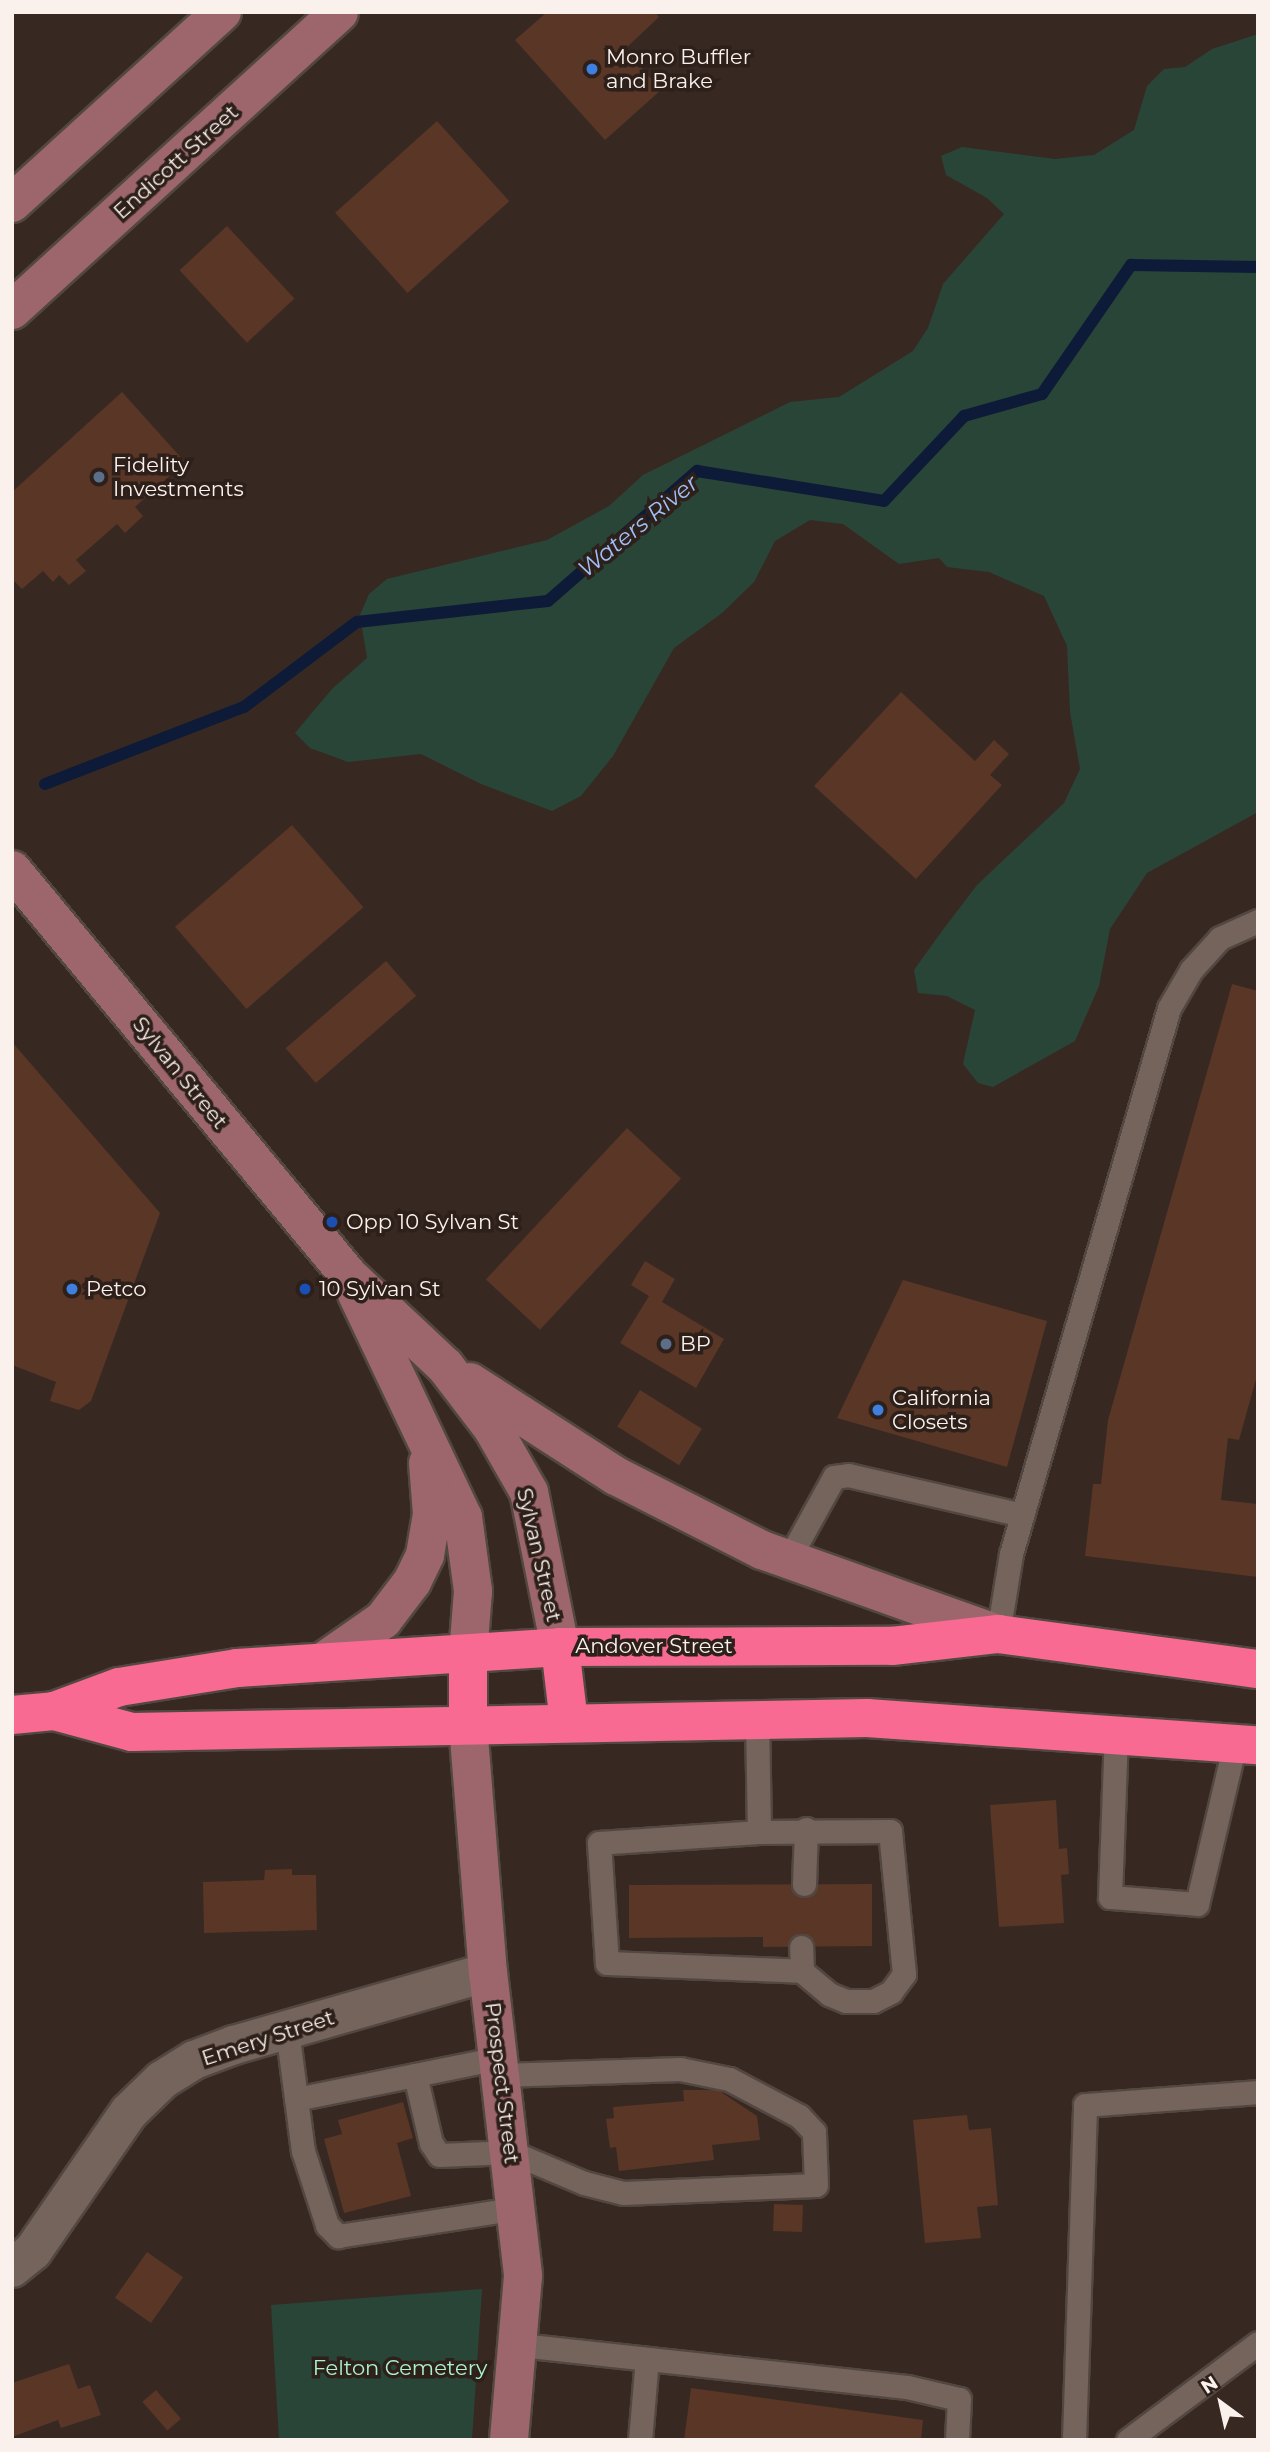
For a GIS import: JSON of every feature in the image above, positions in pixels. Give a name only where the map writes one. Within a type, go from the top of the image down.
[{"type":"highway","name":"Andover Street","points":[[12,1715],[54,1711],[119,1687],[237,1668],[560,1647],[892,1646],[998,1634],[1258,1669]]},
{"type":"highway","points":[[560,1647],[569,1722]]},
{"type":"highway","points":[[468,1655],[468,1726]]},
{"type":"highway","name":"Andover Street","points":[[54,1711],[132,1732],[757,1718],[958,1721],[1246,1744]]},
{"type":"main road","points":[[12,203],[222,12]]},
{"type":"main road","name":"Endicott Street","points":[[12,310],[339,12]]},
{"type":"main road","name":"Sylvan Street","points":[[12,870],[349,1276],[445,1366],[493,1429],[529,1492],[560,1647]]},
{"type":"main road","name":"Sylvan Street","points":[[349,1276],[463,1517],[473,1591],[468,1655]]},
{"type":"main road","points":[[445,1366],[616,1476],[788,1560],[998,1634]]},
{"type":"main road","points":[[324,1661],[383,1620],[416,1573],[432,1514],[426,1437]]},
{"type":"main road","name":"Prospect Street","points":[[468,1726],[488,1972],[519,2208],[523,2276],[520,2345],[509,2440]]},
{"type":"street","name":"Emery Street","points":[[12,2268],[33,2251],[130,2112],[162,2080],[194,2060],[488,1972]]},
{"type":"lane","points":[[998,1634],[1011,1554],[1169,1008],[1191,970],[1220,938],[1258,921]]},
{"type":"lane","points":[[788,1560],[834,1477],[848,1475],[1022,1515]]},
{"type":"lane","points":[[757,1718],[759,1832]]},
{"type":"lane","points":[[1116,1733],[1110,1897],[1197,1904],[1246,1744]]},
{"type":"lane","points":[[804,1884],[806,1829]]},
{"type":"lane","points":[[801,1947],[802,1971],[815,1985],[846,2001],[873,2001],[891,1992],[904,1974],[890,1831],[806,1829],[599,1843],[607,1963],[802,1971]]},
{"type":"lane","points":[[287,2030],[303,2151],[327,2225],[338,2236],[519,2208]]},
{"type":"lane","points":[[296,2099],[415,2075],[500,2066],[680,2068],[706,2073],[762,2094],[799,2116],[814,2132],[816,2185],[623,2193],[584,2183],[511,2152],[439,2155],[432,2143],[415,2075]]},
{"type":"lane","points":[[1074,2440],[1085,2105],[1258,2092]]},
{"type":"lane","points":[[1128,2440],[1258,2343]]},
{"type":"lane","points":[[520,2345],[907,2387],[959,2399],[957,2440]]},
{"type":"lane","points":[[640,2440],[647,2359]]},
{"type":"green space","points":[[1258,34],[1258,812],[1147,873],[1110,929],[1099,986],[1075,1041],[993,1087],[978,1083],[963,1064],[975,1010],[947,996],[918,993],[914,970],[942,931],[977,885],[1064,803],[1080,769],[1070,712],[1067,646],[1044,596],[989,572],[947,567],[939,558],[899,564],[843,524],[810,520],[775,541],[754,582],[722,613],[674,648],[613,756],[581,796],[552,811],[481,784],[421,754],[348,762],[310,748],[295,733],[332,689],[367,658],[360,615],[369,594],[387,579],[547,540],[609,506],[643,475],[790,402],[839,397],[913,351],[928,328],[943,284],[1004,214],[987,198],[946,175],[941,156],[962,147],[1055,159],[1094,155],[1134,130],[1147,86],[1164,69],[1185,67],[1212,49]]},
{"type":"green space","name":"Felton Cemetery","points":[[482,2289],[472,2440],[279,2440],[271,2305]]},
{"type":"building","name":"Monro Buffler and Brake","points":[[547,12],[655,12],[659,17],[625,49],[661,90],[605,140],[515,40]]},
{"type":"building","points":[[437,121],[509,201],[407,293],[335,213]]},
{"type":"building","points":[[227,226],[295,298],[247,343],[179,270]]},
{"type":"building","name":"Fidelity Investments","points":[[122,392],[185,462],[135,507],[143,516],[125,533],[117,524],[76,560],[86,571],[69,585],[59,575],[53,582],[43,571],[22,589],[12,579],[12,492]]},
{"type":"building","points":[[901,692],[975,761],[994,740],[1009,754],[990,775],[1002,785],[916,879],[814,786]]},
{"type":"building","points":[[292,825],[364,907],[247,1009],[175,927]]},
{"type":"building","points":[[386,961],[416,996],[316,1083],[286,1048]]},
{"type":"building","points":[[1232,984],[1258,991],[1258,1372],[1239,1440],[1228,1438],[1221,1500],[1258,1504],[1258,1577],[1085,1556],[1093,1484],[1101,1484],[1108,1420]]},
{"type":"building","name":"Petco","points":[[12,1042],[160,1213],[91,1401],[79,1410],[50,1401],[56,1382],[12,1365]]},
{"type":"building","points":[[627,1128],[681,1178],[540,1330],[486,1279]]},
{"type":"building","points":[[645,1261],[675,1279],[662,1302],[724,1339],[696,1388],[620,1343],[649,1296],[631,1285]]},
{"type":"building","points":[[903,1280],[1047,1321],[1007,1467],[837,1418]]},
{"type":"building","points":[[640,1390],[702,1429],[679,1465],[617,1426]]},
{"type":"building","points":[[1056,1800],[1059,1849],[1067,1848],[1069,1874],[1061,1875],[1064,1923],[999,1927],[990,1805]]},
{"type":"building","points":[[292,1869],[292,1875],[316,1875],[317,1930],[204,1933],[203,1882],[264,1880],[265,1870]]},
{"type":"building","points":[[872,1884],[872,1946],[763,1947],[763,1937],[629,1938],[629,1885]]},
{"type":"building","points":[[683,2090],[718,2090],[757,2116],[760,2140],[712,2145],[714,2160],[619,2171],[616,2147],[610,2148],[606,2119],[614,2118],[613,2107],[684,2101]]},
{"type":"building","points":[[403,2102],[413,2138],[397,2143],[411,2196],[344,2213],[324,2139],[342,2134],[338,2120]]},
{"type":"building","points":[[967,2115],[969,2130],[991,2128],[998,2205],[977,2207],[981,2238],[925,2243],[913,2120]]},
{"type":"building","points":[[774,2204],[803,2205],[802,2232],[773,2231]]},
{"type":"building","points":[[147,2252],[183,2277],[151,2323],[115,2298]]},
{"type":"building","points":[[69,2364],[78,2389],[90,2385],[101,2415],[61,2428],[58,2420],[12,2437],[12,2383]]},
{"type":"building","points":[[691,2388],[923,2420],[921,2440],[684,2440]]},
{"type":"building","points":[[156,2390],[181,2419],[167,2430],[142,2402]]},
{"type":"waterway","name":"Waters River","points":[[45,784],[244,707],[357,622],[548,601],[697,471],[884,501],[964,416],[1042,394],[1131,265],[1258,267]]},
{"type":"place","name":"Monro Buffler and Brake","points":[[592,69]]},
{"type":"place","name":"Fidelity Investments","points":[[99,477]]},
{"type":"place","name":"Opp 10 Sylvan St","points":[[332,1222]]},
{"type":"place","name":"Petco","points":[[72,1289]]},
{"type":"place","name":"10 Sylvan St","points":[[305,1289]]},
{"type":"place","name":"BP","points":[[666,1344]]},
{"type":"place","name":"California Closets","points":[[878,1410]]}]
